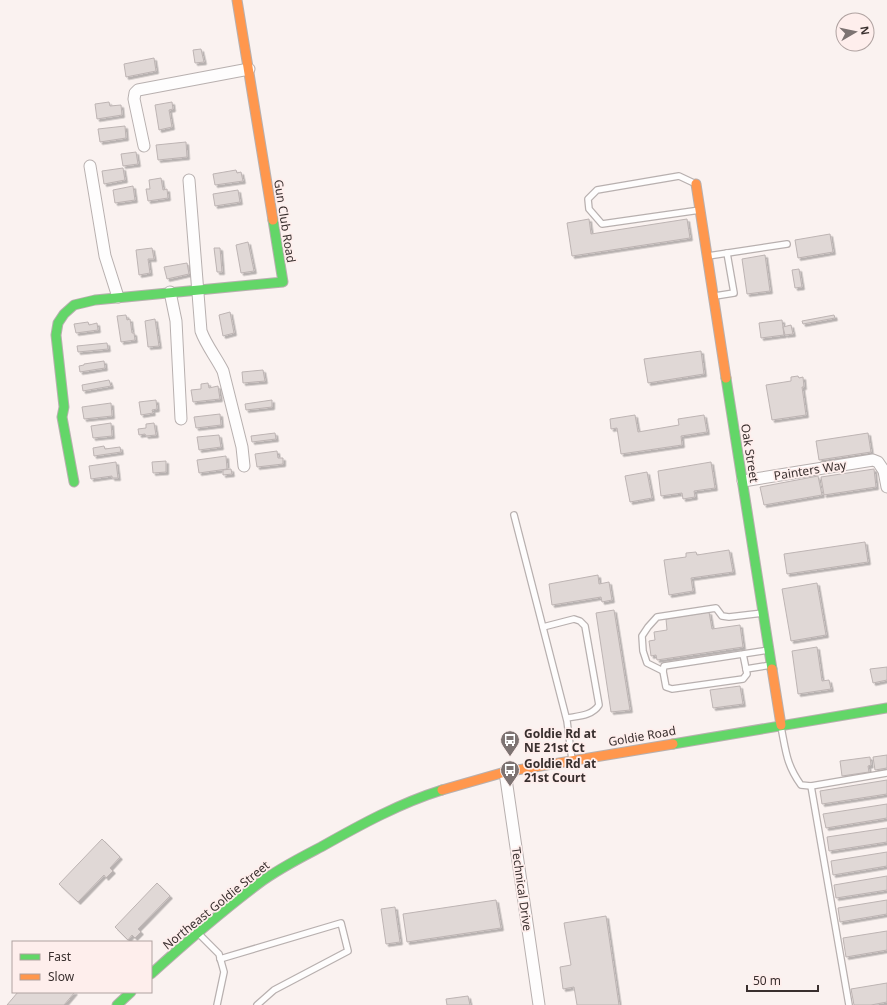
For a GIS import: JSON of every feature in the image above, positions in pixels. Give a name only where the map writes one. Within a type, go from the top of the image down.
[{"type":"street","name":"Gun Club Road","points":[[74,482],[62,416],[64,407],[56,335],[58,323],[64,314],[74,305],[95,300],[197,289],[283,282],[237,0]]},
{"type":"street","points":[[144,146],[134,100],[135,93],[138,90],[249,69]]},
{"type":"street","points":[[90,166],[106,256],[118,297]]},
{"type":"street","points":[[189,180],[201,330],[204,341],[218,361],[223,372],[236,424],[244,466]]},
{"type":"street","name":"Oak Street","points":[[696,184],[781,725]]},
{"type":"street","points":[[170,292],[176,321],[180,419]]},
{"type":"street","name":"Painters Way","points":[[743,481],[868,461],[878,462],[884,471],[887,487]]},
{"type":"street","name":"Goldie Road","points":[[362,824],[420,797],[505,772],[887,708]]},
{"type":"street","name":"Technical Drive","points":[[505,772],[539,1005]]},
{"type":"street","name":"Northeast Goldie Street","points":[[152,973],[259,883],[284,867],[362,824]]},
{"type":"street","points":[[117,1005],[130,993]]},
{"type":"lane","points":[[696,184],[679,176],[597,190],[588,199],[589,209],[602,224],[700,210]]},
{"type":"lane","points":[[708,256],[787,244]]},
{"type":"lane","points":[[714,296],[734,293],[727,253]]},
{"type":"lane","points":[[514,515],[566,718],[572,760]]},
{"type":"lane","points":[[663,671],[648,663],[643,651],[642,636],[657,617],[716,608],[722,616],[729,617],[764,613]]},
{"type":"lane","points":[[543,627],[574,619],[580,621],[585,626],[599,705],[591,713],[566,718]]},
{"type":"lane","points":[[744,654],[747,674],[743,679],[672,689],[666,687],[663,671],[664,666],[769,650]]},
{"type":"lane","points":[[746,669],[772,665]]},
{"type":"lane","points":[[781,725],[788,763],[793,774],[801,784],[811,786],[887,773]]},
{"type":"lane","points":[[811,786],[849,1005]]},
{"type":"lane","points":[[220,959],[341,923],[348,951],[274,990],[257,1005]]},
{"type":"lane","points":[[198,933],[219,954],[224,972],[217,1005]]},
{"type":"building","points":[[201,49],[204,62],[195,63],[193,50]]},
{"type":"building","points":[[154,58],[156,71],[126,77],[124,64]]},
{"type":"building","points":[[109,102],[110,106],[121,105],[122,115],[97,119],[95,104]]},
{"type":"building","points":[[172,102],[173,109],[169,110],[172,127],[159,130],[155,105]]},
{"type":"building","points":[[125,126],[126,138],[100,142],[98,129]]},
{"type":"building","points":[[186,142],[187,157],[158,160],[156,145]]},
{"type":"building","points":[[136,152],[138,164],[123,166],[121,154]]},
{"type":"building","points":[[123,168],[125,180],[104,184],[102,171]]},
{"type":"building","points":[[236,170],[237,173],[241,172],[243,181],[215,185],[213,174]]},
{"type":"building","points":[[161,178],[163,190],[167,189],[168,198],[148,201],[146,189],[150,189],[149,180]]},
{"type":"building","points":[[133,186],[135,200],[115,203],[113,190]]},
{"type":"building","points":[[238,190],[240,202],[215,206],[213,194]]},
{"type":"building","points":[[589,219],[591,234],[687,219],[690,238],[572,256],[567,223]]},
{"type":"building","points":[[830,234],[833,252],[798,258],[795,240]]},
{"type":"building","points":[[248,242],[254,271],[241,273],[236,245]]},
{"type":"building","points":[[152,248],[154,259],[148,259],[150,273],[139,275],[136,250]]},
{"type":"building","points":[[214,248],[220,248],[222,272],[217,272]]},
{"type":"building","points":[[765,255],[770,291],[747,294],[742,259]]},
{"type":"building","points":[[187,263],[189,274],[167,279],[164,267]]},
{"type":"building","points":[[799,269],[802,287],[795,288],[792,270]]},
{"type":"building","points":[[230,312],[234,333],[223,336],[219,315]]},
{"type":"building","points":[[126,315],[127,320],[130,319],[132,333],[134,333],[135,340],[121,342],[117,316]]},
{"type":"building","points":[[834,315],[835,318],[803,324],[802,321]]},
{"type":"building","points":[[155,319],[159,346],[148,347],[145,321]]},
{"type":"building","points":[[782,320],[784,335],[761,338],[759,323]]},
{"type":"building","points":[[88,322],[89,325],[97,323],[98,330],[76,333],[74,324]]},
{"type":"building","points":[[791,325],[793,334],[785,335],[783,327]]},
{"type":"building","points":[[107,343],[108,349],[78,352],[77,346]]},
{"type":"building","points":[[701,351],[704,374],[648,383],[644,359]]},
{"type":"building","points":[[104,361],[105,368],[80,372],[79,366]]},
{"type":"building","points":[[263,370],[265,381],[243,383],[242,372]]},
{"type":"building","points":[[798,376],[799,378],[803,377],[804,387],[802,387],[806,415],[772,420],[766,385],[791,381],[791,377]]},
{"type":"building","points":[[109,380],[111,386],[83,391],[82,385]]},
{"type":"building","points":[[208,383],[209,388],[218,386],[220,399],[193,402],[191,390],[201,389],[201,384]]},
{"type":"building","points":[[156,400],[157,409],[152,410],[153,413],[141,415],[139,402]]},
{"type":"building","points":[[272,400],[272,407],[246,410],[245,404]]},
{"type":"building","points":[[111,403],[112,416],[84,419],[82,407]]},
{"type":"building","points":[[220,414],[221,425],[196,428],[194,417]]},
{"type":"building","points":[[635,415],[638,432],[679,425],[678,419],[704,415],[707,432],[681,436],[682,445],[621,454],[617,428],[611,429],[610,419]]},
{"type":"building","points":[[111,423],[112,436],[93,438],[91,426]]},
{"type":"building","points":[[154,423],[156,435],[139,435],[138,429],[146,428],[146,424]]},
{"type":"building","points":[[275,433],[276,439],[252,442],[251,436]]},
{"type":"building","points":[[868,433],[871,452],[819,460],[816,441]]},
{"type":"building","points":[[219,435],[221,447],[199,450],[197,437]]},
{"type":"building","points":[[104,446],[105,449],[120,447],[121,452],[94,456],[93,448]]},
{"type":"building","points":[[277,451],[278,458],[283,458],[283,464],[257,467],[255,454]]},
{"type":"building","points":[[226,456],[227,469],[199,473],[197,460]]},
{"type":"building","points":[[166,461],[166,472],[153,473],[152,462]]},
{"type":"building","points":[[116,462],[118,478],[112,478],[112,476],[91,479],[89,466]]},
{"type":"building","points":[[711,462],[715,488],[694,491],[695,497],[683,499],[682,493],[661,496],[658,471]]},
{"type":"building","points":[[231,469],[232,474],[223,475],[223,470]]},
{"type":"building","points":[[874,469],[876,487],[824,495],[821,477]]},
{"type":"building","points":[[647,472],[652,498],[630,502],[625,476]]},
{"type":"building","points":[[818,476],[822,495],[764,505],[760,487]]},
{"type":"building","points":[[865,542],[868,562],[787,574],[784,554]]},
{"type":"building","points":[[729,550],[733,572],[691,578],[693,591],[669,595],[664,560],[686,557],[686,553],[696,552],[697,555]]},
{"type":"building","points":[[598,575],[599,584],[609,582],[612,600],[602,602],[601,597],[552,605],[549,584]]},
{"type":"building","points":[[817,583],[826,635],[791,641],[782,589]]},
{"type":"building","points":[[614,610],[630,710],[611,712],[596,613]]},
{"type":"building","points":[[709,612],[712,629],[740,625],[743,647],[657,660],[656,655],[651,656],[649,641],[655,640],[654,632],[667,630],[666,619]]},
{"type":"building","points":[[817,647],[822,681],[829,680],[831,689],[798,694],[792,651]]},
{"type":"building","points":[[887,667],[887,680],[873,683],[870,669]]},
{"type":"building","points":[[740,686],[743,704],[713,708],[710,690]]},
{"type":"building","points":[[887,755],[887,768],[875,770],[873,757]]},
{"type":"building","points":[[870,757],[871,765],[868,766],[869,772],[842,776],[840,761]]},
{"type":"building","points":[[887,780],[887,794],[822,804],[820,791]]},
{"type":"building","points":[[887,804],[887,818],[826,828],[823,814]]},
{"type":"building","points":[[887,828],[887,842],[829,851],[827,837]]},
{"type":"building","points":[[102,839],[120,857],[110,868],[113,871],[106,878],[104,875],[78,902],[59,884]]},
{"type":"building","points":[[887,852],[887,866],[833,875],[831,861]]},
{"type":"building","points":[[887,876],[887,890],[836,898],[834,885]]},
{"type":"building","points":[[157,883],[170,896],[138,929],[141,932],[135,938],[132,935],[128,940],[115,927]]},
{"type":"building","points":[[496,900],[501,928],[407,942],[403,914]]},
{"type":"building","points":[[887,900],[887,914],[840,922],[838,908]]},
{"type":"building","points":[[395,907],[400,942],[386,944],[381,909]]},
{"type":"building","points":[[606,916],[619,1005],[577,1005],[574,987],[563,989],[560,967],[571,965],[564,923]]},
{"type":"building","points":[[887,931],[887,950],[846,957],[843,938]]},
{"type":"building","points":[[887,983],[887,1002],[871,1005],[854,1005],[851,989]]},
{"type":"building","points":[[17,993],[74,993],[64,1005],[7,1005]]},
{"type":"building","points":[[468,996],[470,1005],[447,1005],[446,999]]},
{"type":"traffic: fast","points":[[74,482],[62,417],[64,407],[56,335],[58,323],[64,314],[74,305],[95,300],[283,282],[273,220]]},
{"type":"traffic: fast","points":[[726,378],[772,669]]},
{"type":"traffic: fast","points":[[673,744],[887,708]]},
{"type":"traffic: fast","points":[[152,973],[190,939],[273,873],[380,815],[411,801],[442,790]]},
{"type":"traffic: fast","points":[[117,1005],[130,993]]},
{"type":"traffic: slow","points":[[237,0],[273,220]]},
{"type":"traffic: slow","points":[[696,184],[726,378]]},
{"type":"traffic: slow","points":[[772,669],[781,725]]},
{"type":"traffic: slow","points":[[442,790],[505,772],[673,744]]},
{"type":"place","name":"Goldie Rd at NE 21st Ct","points":[[510,757]]},
{"type":"place","name":"Goldie Rd at 21st Court","points":[[510,787]]}]
